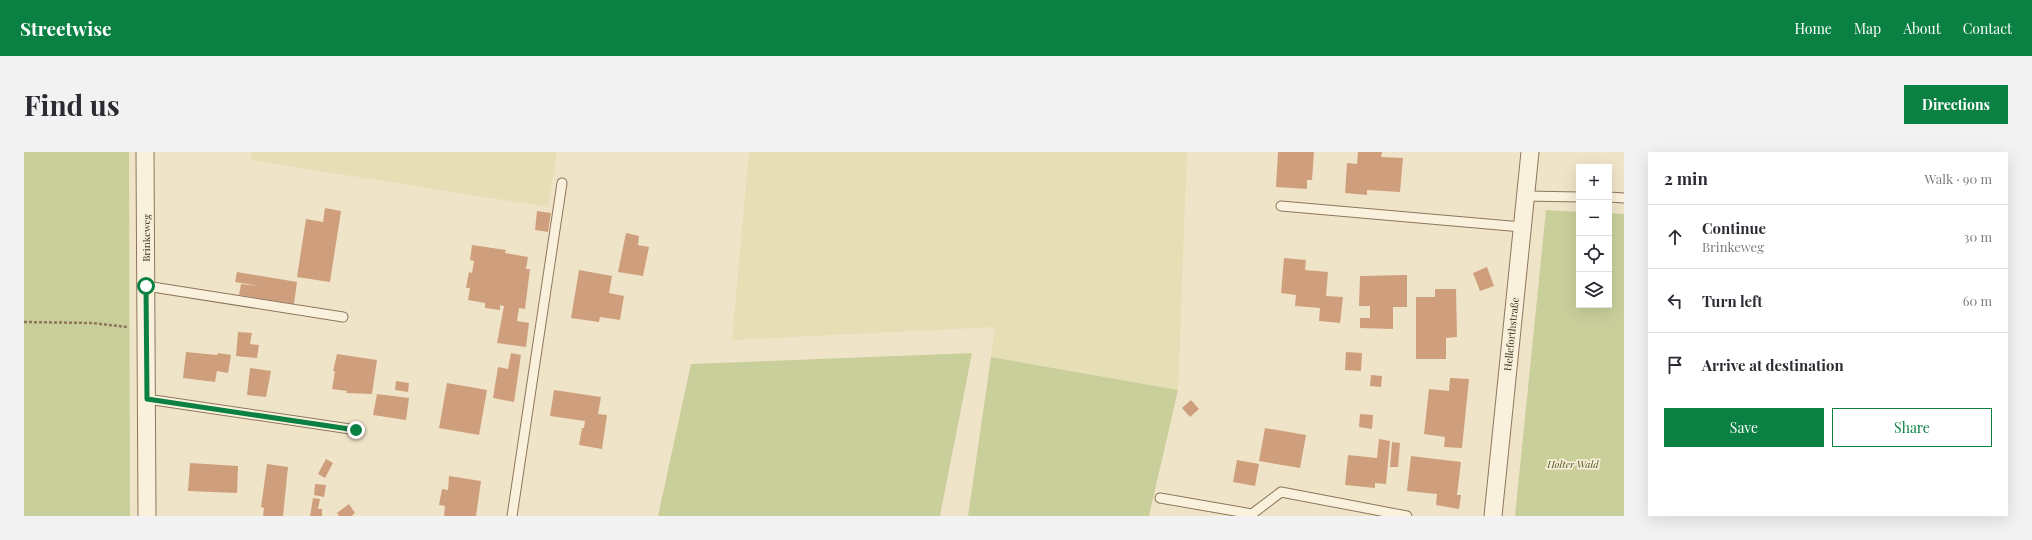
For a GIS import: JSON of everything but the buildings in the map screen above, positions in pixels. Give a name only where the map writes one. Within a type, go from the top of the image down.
[{"type":"street","name":"Brinkeweg","points":[[145,152],[147,516]]},
{"type":"street","name":"Helleforthstraße","points":[[1493,516],[1530,152]]},
{"type":"lane","points":[[512,516],[562,183]]},
{"type":"lane","points":[[1525,196],[1576,197]]},
{"type":"lane","points":[[1612,197],[1624,198]]},
{"type":"lane","points":[[1281,206],[1522,227]]},
{"type":"lane","points":[[146,286],[343,317]]},
{"type":"lane","points":[[147,399],[356,430]]},
{"type":"lane","points":[[1160,498],[1252,514],[1281,492],[1408,516]]},
{"type":"path","points":[[24,322],[92,323],[147,330]]},
{"type":"shaded area","points":[[251,152],[557,152],[548,207],[251,160]]},
{"type":"shaded area","points":[[749,152],[1187,152],[1178,390],[991,357],[995,327],[732,340]]},
{"type":"green space","points":[[24,152],[129,152],[130,516],[24,516]]},
{"type":"green space","name":"Holter Wald","points":[[1546,210],[1576,212],[1576,308],[1612,308],[1612,213],[1624,214],[1624,516],[1515,516]]},
{"type":"green space","points":[[972,353],[940,516],[658,516],[691,364]]},
{"type":"green space","points":[[991,357],[1178,390],[1149,516],[968,516]]},
{"type":"route","points":[[146,286],[147,399],[356,430]]}]
